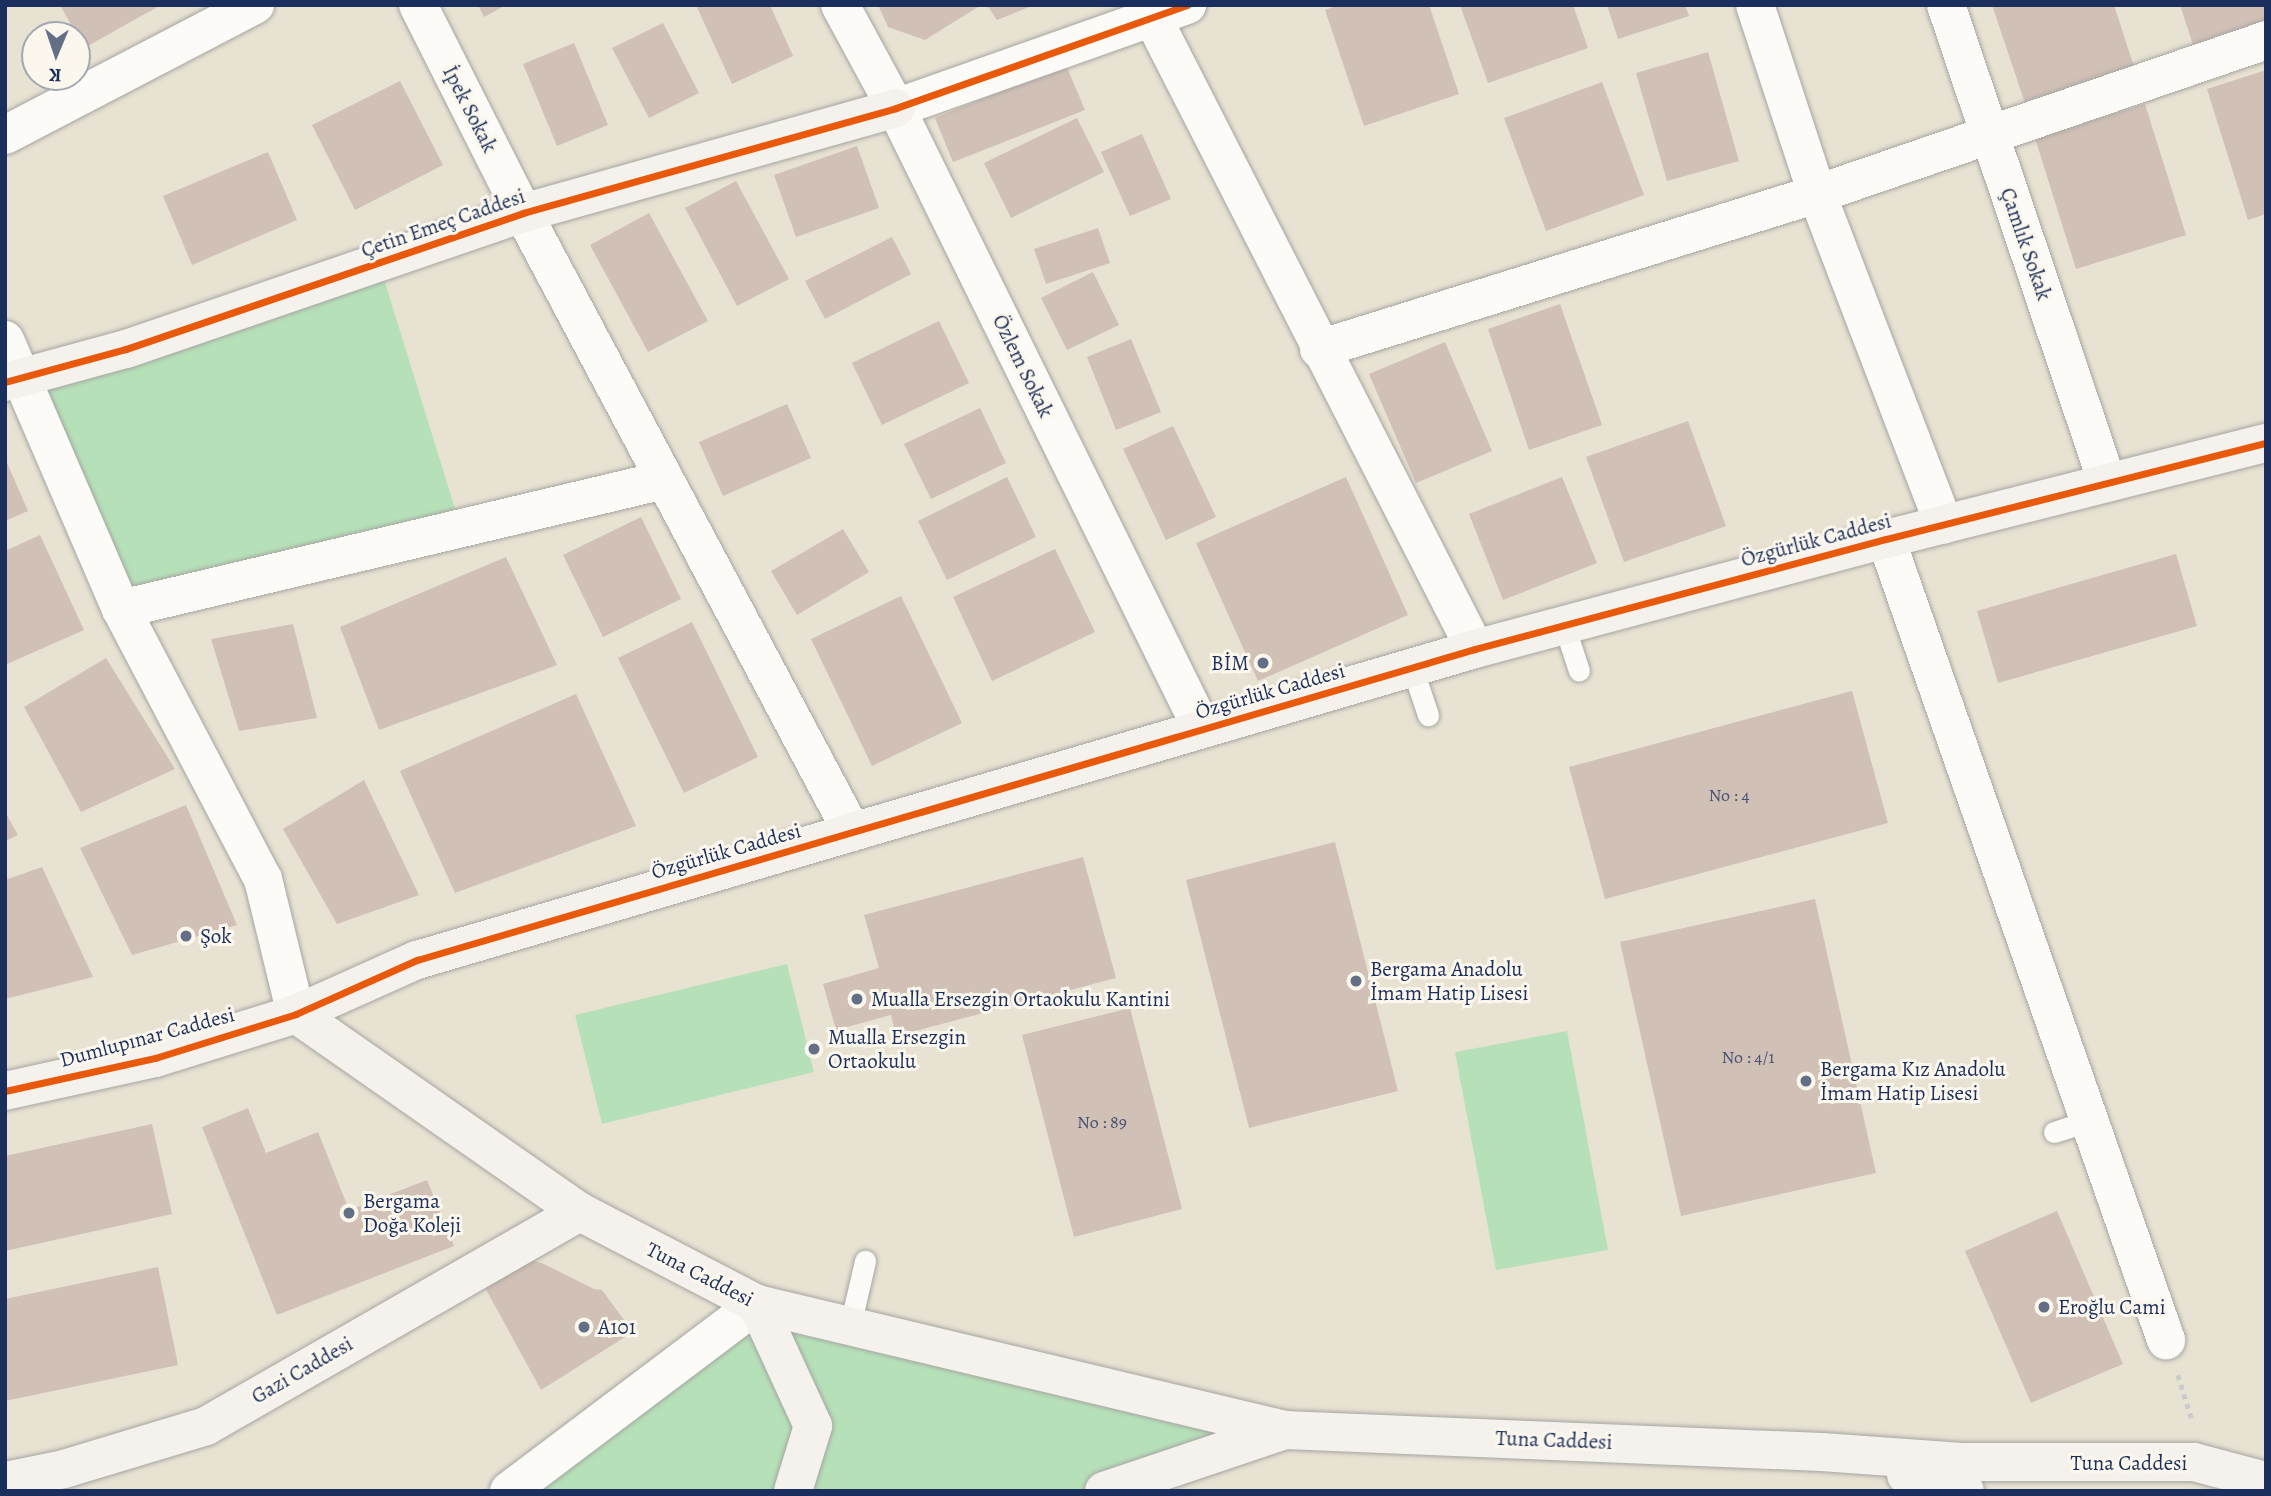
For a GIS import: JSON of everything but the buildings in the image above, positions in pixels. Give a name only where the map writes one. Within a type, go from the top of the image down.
[{"type":"main road","name":"Çetin Emeç Caddesi","points":[[14,379],[126,349],[523,213],[896,108]]},
{"type":"main road","name":"Özgürlük Caddesi","points":[[296,1014],[417,960],[1412,667],[1886,539],[2266,443]]},
{"type":"main road","name":"Dumlupınar Caddesi","points":[[5,1091],[155,1058],[296,1014]]},
{"type":"main road","name":"Tuna Caddesi","points":[[296,1014],[580,1212],[757,1304],[1285,1430],[1822,1452],[1962,1462],[2194,1462],[2266,1481]]},
{"type":"main road","name":"Gazi Caddesi","points":[[5,1481],[64,1469],[206,1426],[580,1212]]},
{"type":"main road","points":[[757,1304],[813,1426],[793,1491]]},
{"type":"main road","name":"Tuna Caddesi","points":[[1104,1491],[1285,1430]]},
{"type":"main road","name":"Tuna Caddesi","points":[[1822,1452],[1965,1491]]},
{"type":"main road","points":[[1822,1452],[1896,1491]]},
{"type":"street","points":[[5,135],[255,5]]},
{"type":"street","name":"İpek Sokak","points":[[418,5],[523,213],[852,832]]},
{"type":"street","name":"Özlem Sokak","points":[[840,5],[896,108],[1202,729]]},
{"type":"street","points":[[1755,5],[1817,194],[1944,524]]},
{"type":"street","name":"Çamlık Sokak","points":[[1946,5],[2107,482]]},
{"type":"street","points":[[896,108],[1162,9],[1319,349],[1475,649]]},
{"type":"street","points":[[1319,349],[1817,194],[2266,40]]},
{"type":"street","points":[[5,340],[14,379],[121,609],[263,879],[296,1014]]},
{"type":"street","points":[[121,609],[664,480]]},
{"type":"street","points":[[1886,539],[2166,1340]]},
{"type":"street","points":[[509,1491],[757,1304]]},
{"type":"lane","points":[[1564,625],[1579,671]]},
{"type":"lane","points":[[1412,667],[1428,715]]},
{"type":"lane","points":[[2054,1132],[2090,1120]]},
{"type":"lane","points":[[850,1326],[865,1261]]},
{"type":"path","points":[[2166,1340],[2197,1434]]},
{"type":"green space","points":[[379,263],[461,528],[121,609],[22,376]]},
{"type":"green space","points":[[787,964],[814,1072],[602,1124],[575,1015]]},
{"type":"green space","points":[[1567,1031],[1608,1250],[1496,1270],[1455,1052]]},
{"type":"green space","points":[[757,1304],[1285,1430],[1104,1491],[509,1491]]},
{"type":"cycle path","points":[[5,382],[126,349],[523,213],[896,108],[1187,5]]},
{"type":"cycle path","points":[[5,1091],[155,1058],[296,1014],[417,960],[1475,649],[1886,539],[2266,443]]},
{"type":"place","name":"BİM","points":[[1263,663]]},
{"type":"place","name":"Şok","points":[[186,936]]},
{"type":"place","name":"Bergama Anadolu İmam Hatip Lisesi","points":[[1356,981]]},
{"type":"place","name":"Mualla Ersezgin Ortaokulu Kantini","points":[[857,999]]},
{"type":"place","name":"Mualla Ersezgin Ortaokulu","points":[[814,1049]]},
{"type":"place","name":"Bergama Kız Anadolu İmam Hatip Lisesi","points":[[1806,1081]]},
{"type":"place","name":"Bergama Doğa Koleji","points":[[349,1213]]},
{"type":"place","name":"Eroğlu Cami","points":[[2044,1307]]},
{"type":"place","name":"A101","points":[[584,1327]]}]
